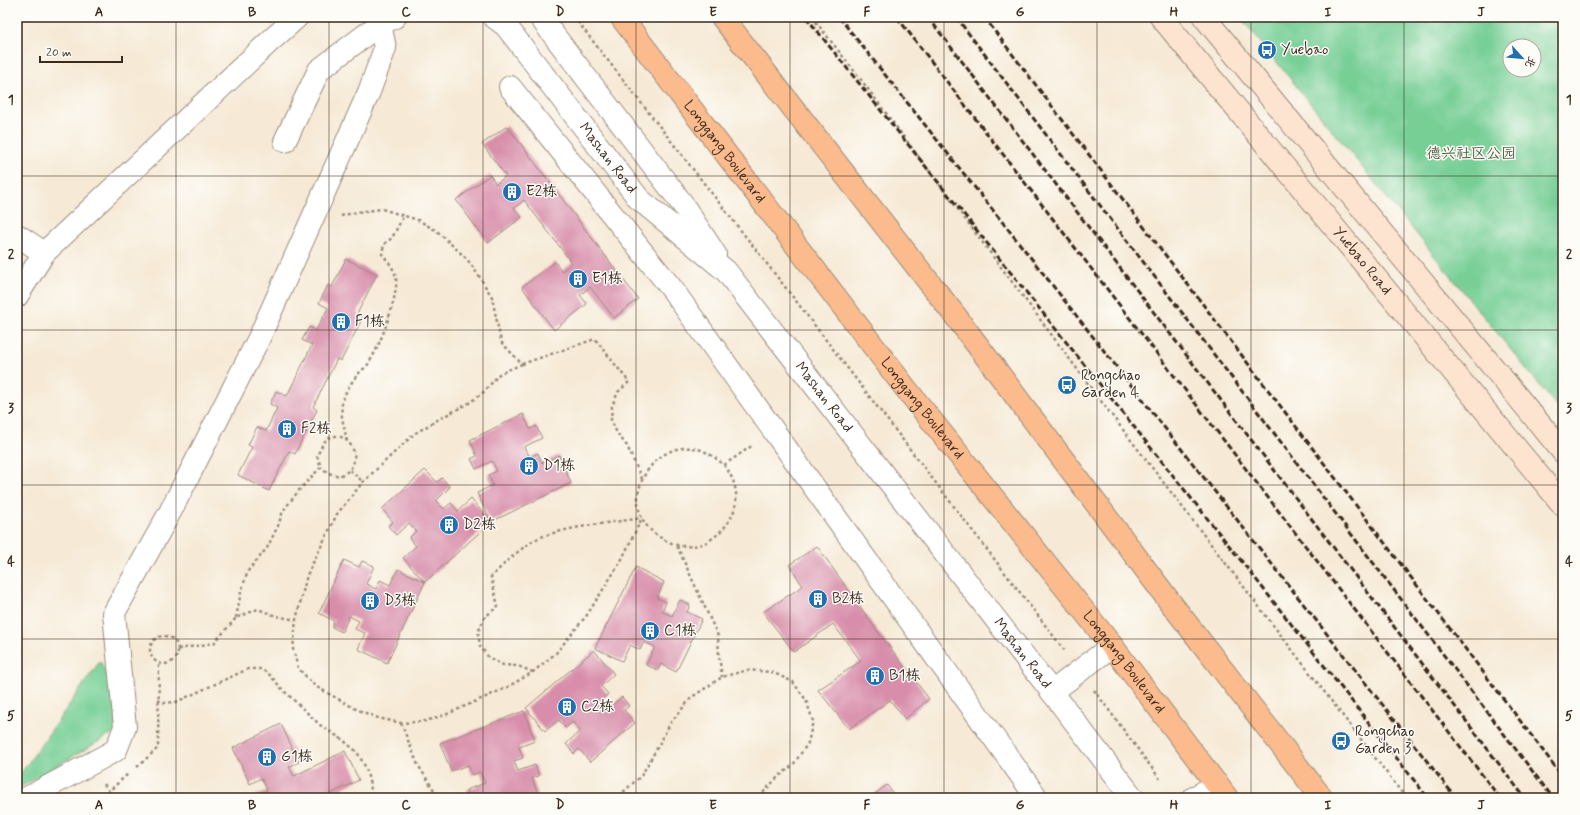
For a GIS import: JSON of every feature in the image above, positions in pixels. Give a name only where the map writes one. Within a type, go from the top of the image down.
[{"type":"highway","name":"Longgang Boulevard","points":[[621,17],[907,390],[1112,646],[1222,791]]},
{"type":"highway","points":[[722,17],[957,318],[1170,602],[1322,798]]},
{"type":"main road","name":"Yuebao Road","points":[[1161,17],[1563,505]]},
{"type":"main road","points":[[1204,17],[1563,452]]},
{"type":"street","points":[[17,296],[44,253],[297,17]]},
{"type":"street","name":"Mashan Road","points":[[494,17],[506,26],[639,199],[726,271],[1133,798]]},
{"type":"street","points":[[540,17],[681,202],[726,271]]},
{"type":"street","points":[[284,141],[319,70],[388,21]]},
{"type":"street","points":[[27,798],[116,750],[125,727],[114,613],[170,512],[259,338],[369,92],[385,48],[388,21]]},
{"type":"street","points":[[510,87],[672,289],[1037,798]]},
{"type":"street","points":[[17,235],[44,253]]},
{"type":"street","points":[[1052,692],[1112,646]]},
{"type":"street","points":[[1194,798],[1222,791]]},
{"type":"path","points":[[574,17],[796,301],[1065,652]]},
{"type":"path","points":[[812,17],[859,77],[1107,409],[1406,798]]},
{"type":"path","points":[[340,216],[382,209],[418,220],[437,231],[467,259],[492,297],[501,342],[522,364]]},
{"type":"path","points":[[348,441],[339,436],[329,437],[322,445],[317,456],[321,468],[328,474],[340,476],[350,470],[355,460],[355,451],[348,441],[342,419],[342,404],[348,388],[358,374],[370,363],[378,347],[389,316],[394,299],[396,277],[389,263],[382,254],[384,244],[392,238],[404,215]]},
{"type":"path","points":[[642,479],[627,446],[617,433],[611,420],[612,406],[618,392],[629,382],[595,339],[522,364],[499,374],[485,390],[469,403],[414,434],[363,482],[337,514],[307,575],[296,620],[293,649],[298,668],[315,686],[356,709],[378,718],[401,724],[425,721],[445,715],[506,688],[533,672],[556,653],[587,615],[621,561],[642,518]]},
{"type":"path","points":[[724,464],[774,431]]},
{"type":"path","points":[[676,449],[700,449],[714,456],[724,464],[735,485],[736,497],[734,510],[728,523],[719,534],[707,542],[692,546],[677,546],[662,539],[650,530],[642,518],[638,506],[638,493],[642,479],[652,465],[664,454],[676,449]]},
{"type":"path","points":[[236,618],[241,592],[248,571],[266,548],[278,526],[283,511],[300,489],[321,468]]},
{"type":"path","points":[[350,470],[363,482]]},
{"type":"path","points":[[533,672],[518,666],[503,665],[489,658],[480,646],[478,632],[485,617],[498,606],[491,577],[515,554],[540,537],[584,526],[642,518]]},
{"type":"path","points":[[677,546],[718,636],[722,677]]},
{"type":"path","points":[[178,649],[214,643],[236,618],[258,609],[276,616],[296,620]]},
{"type":"path","points":[[163,636],[171,638],[177,645],[178,649],[176,658],[163,664],[159,663],[150,652],[152,643],[163,636]]},
{"type":"path","points":[[158,748],[159,663]]},
{"type":"path","points":[[158,700],[163,703],[176,702],[248,669],[260,669],[268,673],[320,726],[343,740],[357,752],[366,768],[373,798]]},
{"type":"path","points":[[613,798],[622,794],[640,776],[671,722],[692,697],[722,677],[748,670],[772,672],[793,682],[806,700],[813,721],[808,743],[793,765],[777,778],[758,798]]},
{"type":"path","points":[[1090,685],[1160,779]]},
{"type":"path","points":[[401,724],[418,765],[439,798]]},
{"type":"green space","name":"德兴社区公园","points":[[1240,17],[1563,17],[1563,414]]},
{"type":"green space","points":[[100,661],[129,724],[17,789],[17,779]]},
{"type":"building","points":[[507,126],[638,299],[614,318],[590,287],[580,295],[587,304],[554,330],[522,287],[555,262],[562,271],[572,263],[524,200],[514,208],[522,217],[488,243],[456,200],[490,175],[496,184],[506,176],[482,144]]},
{"type":"building","points":[[346,259],[377,274],[357,314],[363,317],[341,361],[337,359],[313,407],[317,410],[295,454],[289,451],[269,491],[238,475],[252,447],[248,445],[257,427],[266,431],[277,408],[270,404],[276,391],[287,396],[312,345],[302,340],[309,327],[316,330],[328,308],[319,303],[328,285],[332,287]]},
{"type":"building","name":"D1栋","points":[[523,414],[530,429],[536,426],[542,438],[524,447],[530,457],[538,453],[542,463],[559,455],[571,483],[491,522],[477,493],[493,485],[488,475],[497,471],[492,461],[476,469],[471,459],[477,456],[470,440]]},
{"type":"building","name":"D2栋","points":[[425,470],[437,482],[442,478],[450,487],[436,501],[444,509],[451,503],[458,511],[471,499],[491,522],[425,582],[403,558],[416,546],[409,538],[416,531],[409,523],[396,535],[388,526],[393,522],[382,509]]},
{"type":"building","points":[[817,546],[873,625],[929,699],[905,719],[890,700],[849,729],[818,690],[861,661],[833,624],[794,652],[763,612],[803,586],[789,565]]},
{"type":"building","name":"D3栋","points":[[344,560],[359,567],[362,561],[374,566],[366,584],[376,589],[380,580],[390,585],[398,569],[425,582],[387,663],[358,649],[365,633],[355,629],[359,621],[349,616],[342,632],[332,627],[334,621],[319,613]]},
{"type":"building","name":"C1栋","points":[[636,567],[664,582],[657,598],[666,602],[662,611],[672,616],[680,600],[690,605],[687,612],[702,619],[676,672],[661,664],[658,670],[646,665],[655,647],[644,642],[640,650],[630,645],[622,661],[595,648]]},
{"type":"building","name":"C2栋","points":[[594,650],[614,674],[601,686],[608,694],[601,700],[608,708],[622,697],[629,706],[624,710],[635,723],[590,762],[579,749],[574,754],[566,744],[580,731],[573,722],[565,728],[559,720],[545,731],[526,708]]},
{"type":"building","points":[[524,711],[535,741],[519,747],[523,758],[514,761],[518,771],[535,765],[539,776],[532,778],[538,794],[528,798],[469,798],[466,790],[485,783],[480,772],[472,775],[468,765],[451,771],[440,743]]},
{"type":"building","name":"G1栋","points":[[281,724],[299,762],[289,767],[294,776],[345,751],[359,780],[322,798],[251,798],[267,790],[261,778],[250,784],[233,748]]},
{"type":"building","points":[[887,785],[896,798],[869,798]]},
{"type":"railway","points":[[806,17],[1251,573],[1428,798]]},
{"type":"railway","points":[[839,17],[1031,258],[1456,798]]},
{"type":"railway","points":[[897,17],[1500,798]]},
{"type":"railway","points":[[928,17],[1525,798]]},
{"type":"railway","points":[[956,17],[1553,798]]},
{"type":"railway","points":[[984,17],[1563,777]]},
{"type":"place","name":"Yuebao","points":[[1267,50]]},
{"type":"place","name":"E2栋","points":[[512,192]]},
{"type":"place","name":"E1栋","points":[[578,279]]},
{"type":"place","name":"F1栋","points":[[341,322]]},
{"type":"place","name":"Rongchao Garden 4","points":[[1067,385]]},
{"type":"place","name":"F2栋","points":[[287,429]]},
{"type":"place","name":"D1栋","points":[[529,466]]},
{"type":"place","name":"D2栋","points":[[449,525]]},
{"type":"place","name":"B2栋","points":[[818,599]]},
{"type":"place","name":"D3栋","points":[[370,601]]},
{"type":"place","name":"C1栋","points":[[650,631]]},
{"type":"place","name":"B1栋","points":[[875,676]]},
{"type":"place","name":"C2栋","points":[[567,707]]},
{"type":"place","name":"Rongchao Garden 3","points":[[1341,741]]},
{"type":"place","name":"G1栋","points":[[267,757]]}]
